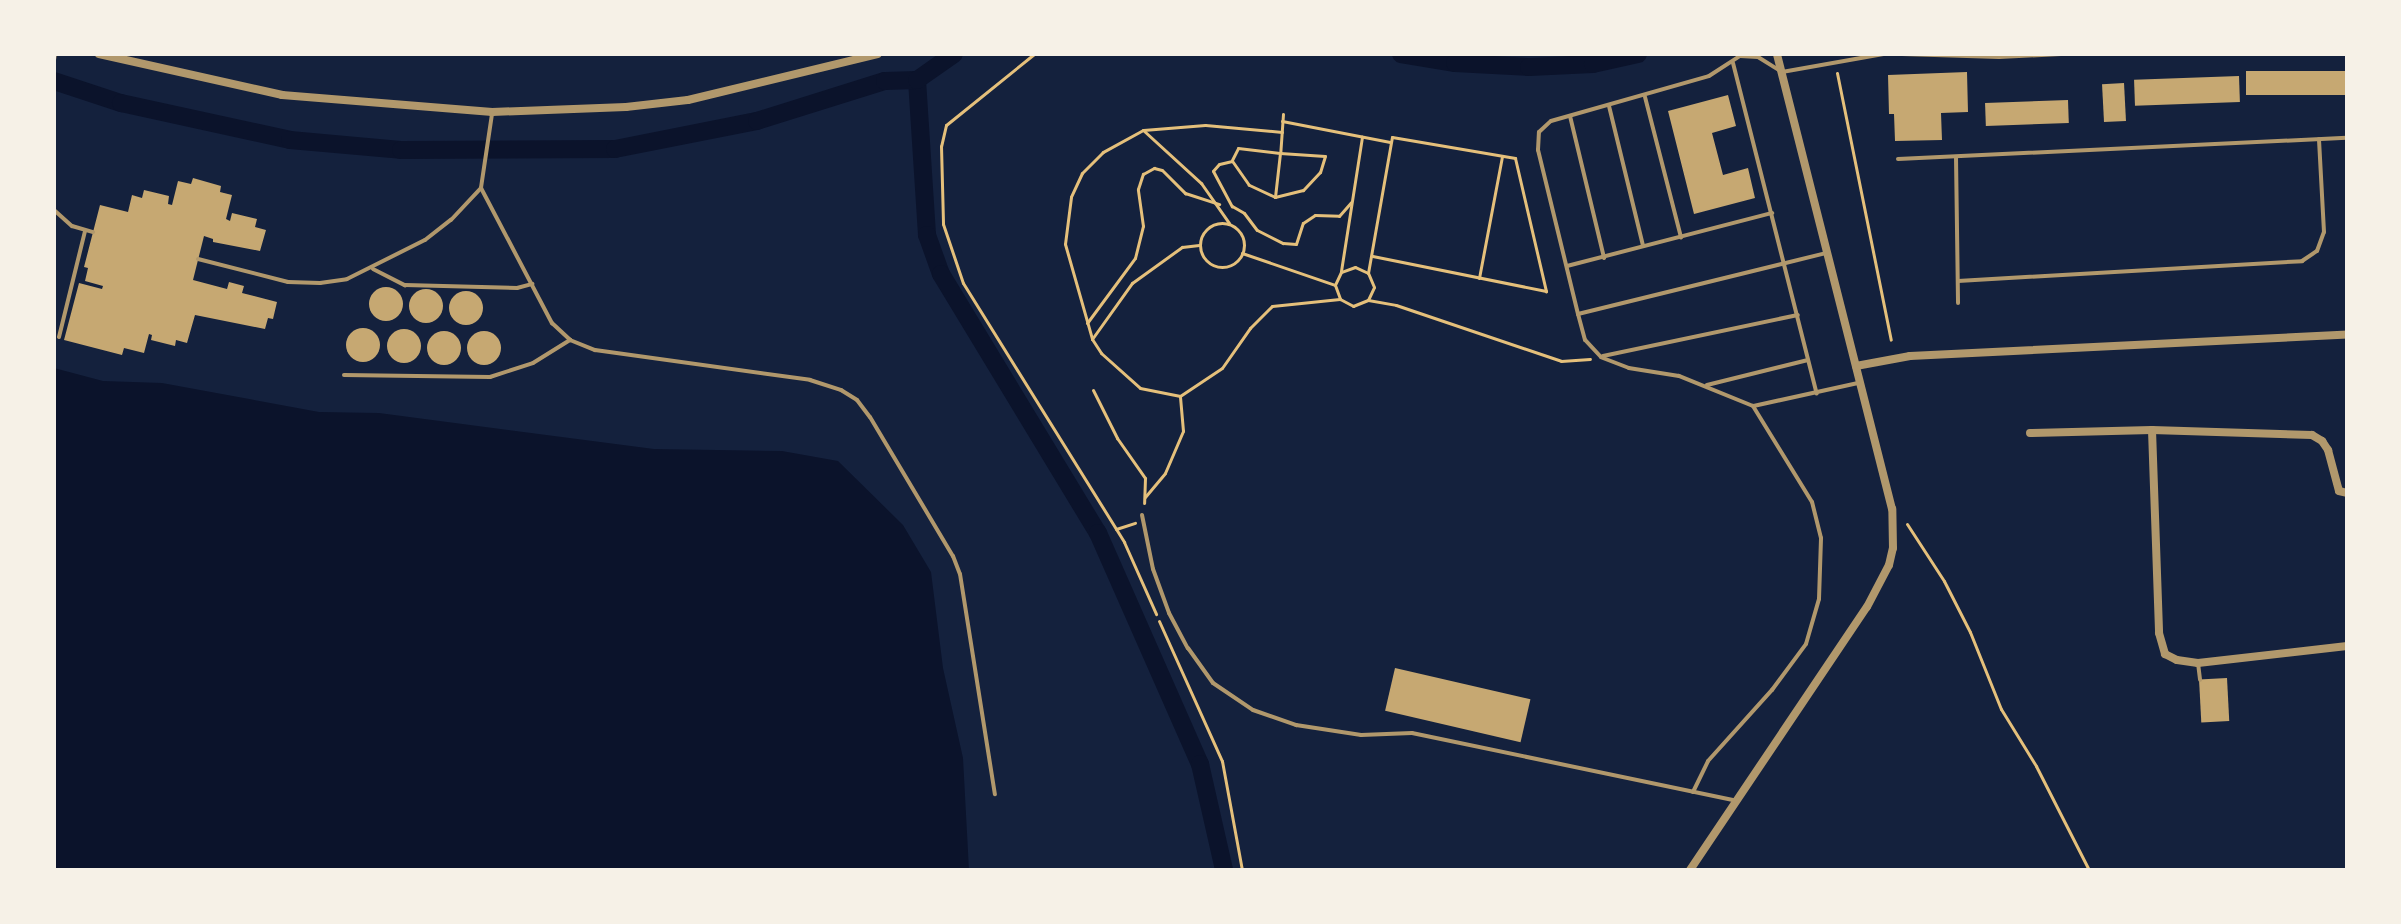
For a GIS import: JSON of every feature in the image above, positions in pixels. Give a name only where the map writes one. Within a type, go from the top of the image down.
[{"type":"street","points":[[99,54],[282,95],[492,112],[626,107],[688,100],[774,82],[878,54]]},
{"type":"street","points":[[1690,870],[1882,581],[1893,548],[1892,509],[1777,54]]},
{"type":"street","points":[[1856,366],[1919,356],[2347,335]]},
{"type":"street","points":[[2152,430],[2159,633],[2165,654],[2177,660],[2198,663],[2347,646]]},
{"type":"street","points":[[2030,433],[2152,430],[2312,435],[2322,441],[2328,450],[2339,491],[2347,493]]},
{"type":"lane","points":[[54,60],[55,54]]},
{"type":"lane","points":[[1860,382],[1753,406],[1679,376],[1629,368],[1601,357],[1585,340],[1538,150],[1539,132],[1551,121],[1645,97],[1709,76],[1740,56],[1758,57],[1782,72],[1883,54]]},
{"type":"lane","points":[[1902,54],[2061,54]]},
{"type":"lane","points":[[1733,63],[1817,394]]},
{"type":"lane","points":[[1645,97],[1681,237]]},
{"type":"lane","points":[[1609,106],[1643,246]]},
{"type":"lane","points":[[198,259],[288,282],[320,283],[373,269],[425,240],[451,220],[481,188],[492,112]]},
{"type":"lane","points":[[1570,116],[1604,258]]},
{"type":"lane","points":[[1898,159],[2347,138]]},
{"type":"lane","points":[[1958,281],[2310,258],[2322,243],[2324,232],[2319,139]]},
{"type":"lane","points":[[1956,157],[1958,303]]},
{"type":"lane","points":[[481,188],[552,323],[570,340],[595,350],[810,380],[841,390],[857,400],[957,565],[995,794]]},
{"type":"lane","points":[[54,210],[72,226],[93,232]]},
{"type":"lane","points":[[1567,266],[1772,213]]},
{"type":"lane","points":[[59,337],[85,231]]},
{"type":"lane","points":[[1578,314],[1826,253]]},
{"type":"lane","points":[[373,269],[405,285],[517,288],[532,284]]},
{"type":"lane","points":[[1601,357],[1798,315]]},
{"type":"lane","points":[[344,375],[490,377],[533,363],[570,340]]},
{"type":"lane","points":[[1705,385],[1808,360]]},
{"type":"lane","points":[[1693,792],[1708,761],[1772,690],[1806,644],[1819,599],[1821,538],[1812,502],[1753,406]]},
{"type":"lane","points":[[1142,518],[1164,598],[1188,648],[1213,683],[1253,710],[1296,725],[1361,735],[1412,733],[1737,801]]},
{"type":"lane","points":[[2198,663],[2200,680]]},
{"type":"path","points":[[1034,54],[946,125],[941,146],[943,224],[963,283],[1116,529],[1222,761],[1242,870]]},
{"type":"path","points":[[1835,62],[1891,340]]},
{"type":"path","points":[[1275,197],[1283,114]]},
{"type":"path","points":[[1282,121],[1390,142]]},
{"type":"path","points":[[1282,132],[1205,125],[1143,130],[1103,152],[1082,173],[1071,197],[1065,244],[1092,339],[1101,353],[1140,388],[1180,396],[1222,368],[1250,328],[1272,306],[1340,299],[1353,306],[1368,300],[1396,305],[1561,361],[1601,357]]},
{"type":"path","points":[[1143,130],[1201,183],[1219,204],[1229,223],[1241,232],[1245,246],[1242,253],[1228,267],[1214,267],[1203,258],[1199,245],[1203,231],[1215,223],[1229,223]]},
{"type":"path","points":[[1340,299],[1335,285],[1341,272],[1362,137]]},
{"type":"path","points":[[1368,300],[1374,287],[1368,273],[1392,137],[1515,158],[1546,291],[1372,256]]},
{"type":"path","points":[[1238,148],[1325,156],[1313,183],[1303,190],[1275,197],[1249,185],[1232,161],[1238,148]]},
{"type":"path","points":[[1479,278],[1502,156]]},
{"type":"path","points":[[1232,161],[1219,164],[1213,171],[1232,206],[1244,213],[1257,230],[1283,243],[1296,244],[1303,223],[1315,215],[1339,216],[1351,202]]},
{"type":"path","points":[[1087,323],[1135,258],[1143,226],[1138,189],[1143,174],[1154,168],[1162,170],[1185,193],[1219,204]]},
{"type":"path","points":[[1092,339],[1132,283],[1182,247],[1199,245]]},
{"type":"path","points":[[1242,253],[1335,285]]},
{"type":"path","points":[[1341,272],[1355,267],[1368,273]]},
{"type":"path","points":[[1093,390],[1117,438],[1142,470],[1142,518],[1116,529]]},
{"type":"path","points":[[1144,498],[1165,473],[1183,431],[1180,396]]},
{"type":"path","points":[[1892,509],[1909,526],[1944,581],[1970,632],[2001,709],[2036,766],[2089,870]]},
{"type":"water","points":[[54,368],[103,381],[162,383],[319,412],[379,413],[654,449],[782,451],[838,461],[903,525],[931,572],[943,668],[963,758],[969,870],[54,870]]},
{"type":"building","points":[[2246,71],[2347,71],[2347,95],[2246,95]]},
{"type":"building","points":[[1967,72],[1968,112],[1941,113],[1942,140],[1895,141],[1894,114],[1889,114],[1888,75]]},
{"type":"building","points":[[2239,76],[2240,102],[2135,106],[2134,80]]},
{"type":"building","points":[[2124,83],[2126,121],[2104,122],[2102,84]]},
{"type":"building","points":[[1728,95],[1736,126],[1712,133],[1723,175],[1748,168],[1755,198],[1694,214],[1668,111]]},
{"type":"building","points":[[2068,100],[2069,123],[1986,126],[1985,103]]},
{"type":"building","points":[[193,178],[221,186],[220,192],[232,195],[226,219],[230,221],[232,213],[257,219],[255,227],[266,230],[260,251],[213,242],[213,239],[204,236],[193,280],[227,289],[229,282],[244,286],[242,293],[277,302],[273,319],[268,318],[265,329],[195,315],[187,343],[176,340],[175,346],[151,340],[152,335],[149,334],[144,353],[124,348],[122,355],[64,340],[79,283],[102,289],[103,286],[85,281],[88,268],[84,267],[100,205],[128,212],[132,195],[142,198],[144,190],[169,196],[168,204],[172,205],[178,181],[191,184]]},
{"type":"building","points":[[386,287],[398,292],[403,304],[398,316],[386,321],[374,316],[369,304],[374,292]]},
{"type":"building","points":[[426,289],[438,294],[443,306],[438,318],[426,323],[414,318],[409,306],[414,294]]},
{"type":"building","points":[[466,291],[478,296],[483,308],[478,320],[466,325],[454,320],[449,308],[454,296]]},
{"type":"building","points":[[363,328],[375,333],[380,345],[375,357],[363,362],[351,357],[346,345],[351,333]]},
{"type":"building","points":[[404,329],[416,334],[421,346],[416,358],[404,363],[392,358],[387,346],[392,334]]},
{"type":"building","points":[[444,331],[456,336],[461,348],[456,360],[444,365],[432,360],[427,348],[432,336]]},
{"type":"building","points":[[484,331],[496,336],[501,348],[496,360],[484,365],[472,360],[467,348],[472,336]]},
{"type":"building","points":[[1395,668],[1530,699],[1521,742],[1385,711]]},
{"type":"building","points":[[2227,678],[2229,721],[2201,722],[2199,679]]},
{"type":"waterway","points":[[54,81],[121,103],[290,140],[401,150],[615,149],[757,121],[885,81],[917,80],[954,54]]},
{"type":"waterway","points":[[1401,54],[1455,63],[1529,67],[1593,64],[1638,54]]},
{"type":"waterway","points":[[917,80],[927,235],[941,274],[1098,533],[1200,764],[1224,870]]}]
